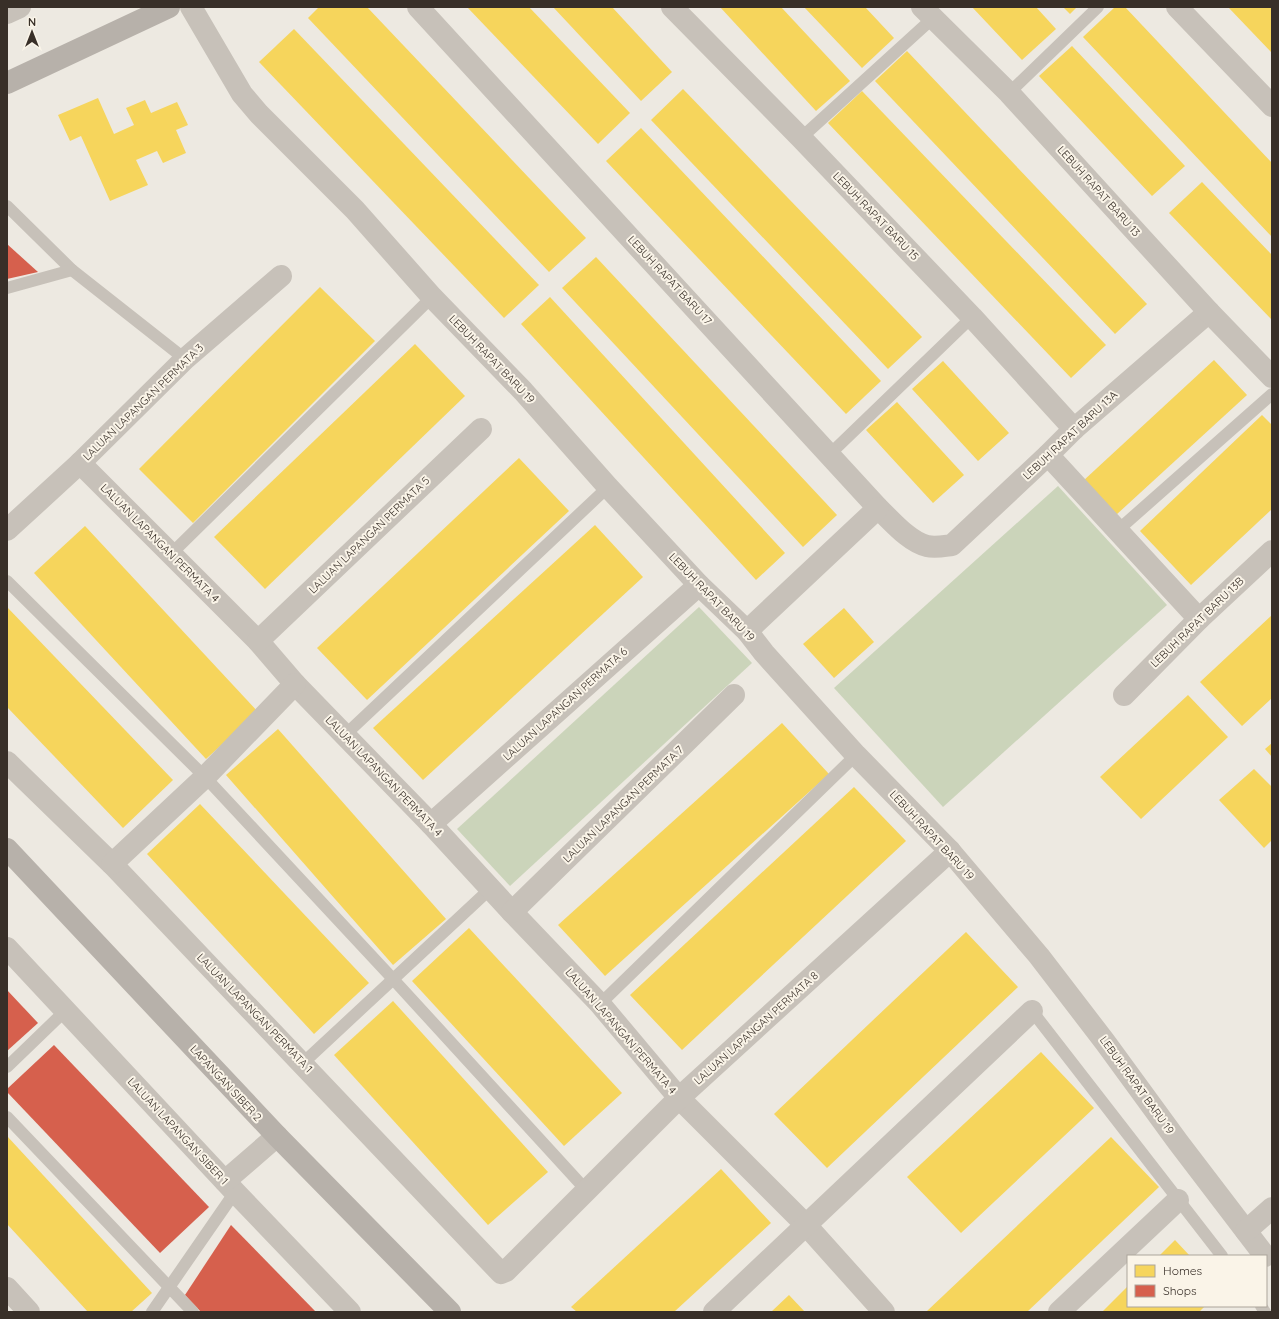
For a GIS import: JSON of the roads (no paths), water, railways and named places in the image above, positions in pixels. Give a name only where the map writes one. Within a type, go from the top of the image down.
[{"type":"street","points":[[7,13],[20,7]]},
{"type":"street","points":[[7,83],[169,7]]},
{"type":"street","name":"LEBUH RAPAT BARU 19","points":[[191,7],[242,94],[259,114],[355,210],[432,297],[523,391],[608,487],[699,585],[747,631],[764,653],[856,755],[950,851],[1038,956],[1105,1042],[1264,1255]]},
{"type":"street","name":"LEBUH RAPAT BARU 17","points":[[418,7],[878,508],[912,540],[927,546]]},
{"type":"street","name":"LEBUH RAPAT BARU 15","points":[[672,7],[801,138],[972,317],[1074,429]]},
{"type":"street","points":[[1177,7],[1272,106]]},
{"type":"street","name":"LEBUH RAPAT BARU 13","points":[[927,13],[1009,93],[1209,312],[1272,377]]},
{"type":"street","name":"LALUAN LAPANGAN PERMATA 3","points":[[7,530],[80,463],[185,359],[281,276]]},
{"type":"street","name":"LEBUH RAPAT BARU 13A","points":[[927,546],[940,547],[952,545],[1074,429],[1209,312]]},
{"type":"street","name":"LALUAN LAPANGAN PERMATA 5","points":[[258,641],[481,429]]},
{"type":"street","points":[[1048,455],[1199,618]]},
{"type":"street","name":"LALUAN LAPANGAN PERMATA 4","points":[[80,463],[170,555],[258,641],[296,684],[431,824],[490,889],[600,1004],[679,1098],[806,1225],[884,1312]]},
{"type":"street","points":[[747,631],[878,508]]},
{"type":"street","name":"LEBUH RAPAT BARU 13B","points":[[1124,695],[1199,618],[1272,551]]},
{"type":"street","name":"LALUAN LAPANGAN PERMATA 6","points":[[431,824],[699,585]]},
{"type":"street","points":[[112,864],[205,777],[296,684]]},
{"type":"street","name":"LALUAN LAPANGAN PERMATA 7","points":[[512,912],[734,695]]},
{"type":"street","name":"LALUAN LAPANGAN PERMATA 1","points":[[7,762],[112,864],[303,1063],[497,1269]]},
{"type":"street","name":"LAPANGAN SIBER 2","points":[[7,849],[276,1136],[450,1312]]},
{"type":"street","name":"LALUAN LAPANGAN PERMATA 8","points":[[497,1269],[501,1273],[506,1270],[679,1098],[950,851]]},
{"type":"street","name":"LALUAN LAPANGAN SIBER 1","points":[[7,948],[350,1312]]},
{"type":"street","points":[[714,1312],[1032,1011]]},
{"type":"street","points":[[230,1186],[276,1136]]},
{"type":"street","points":[[1059,1312],[1178,1200]]},
{"type":"street","points":[[1246,1231],[1272,1208]]},
{"type":"street","points":[[7,1288],[30,1312]]},
{"type":"lane","points":[[1009,93],[1098,7]]},
{"type":"lane","points":[[801,138],[927,13]]},
{"type":"lane","points":[[7,206],[72,270],[185,359]]},
{"type":"lane","points":[[7,288],[72,270]]},
{"type":"lane","points":[[170,555],[432,297]]},
{"type":"lane","points":[[830,454],[972,317]]},
{"type":"lane","points":[[1117,531],[1272,394]]},
{"type":"lane","points":[[345,735],[608,487]]},
{"type":"lane","points":[[7,581],[205,777],[587,1191]]},
{"type":"lane","points":[[600,1004],[856,755]]},
{"type":"lane","points":[[303,1063],[490,889]]},
{"type":"lane","points":[[7,1067],[65,1011]]},
{"type":"lane","points":[[1032,1011],[1221,1255]]},
{"type":"lane","points":[[7,1117],[170,1286],[193,1312]]},
{"type":"lane","points":[[152,1312],[170,1286],[230,1186]]}]
